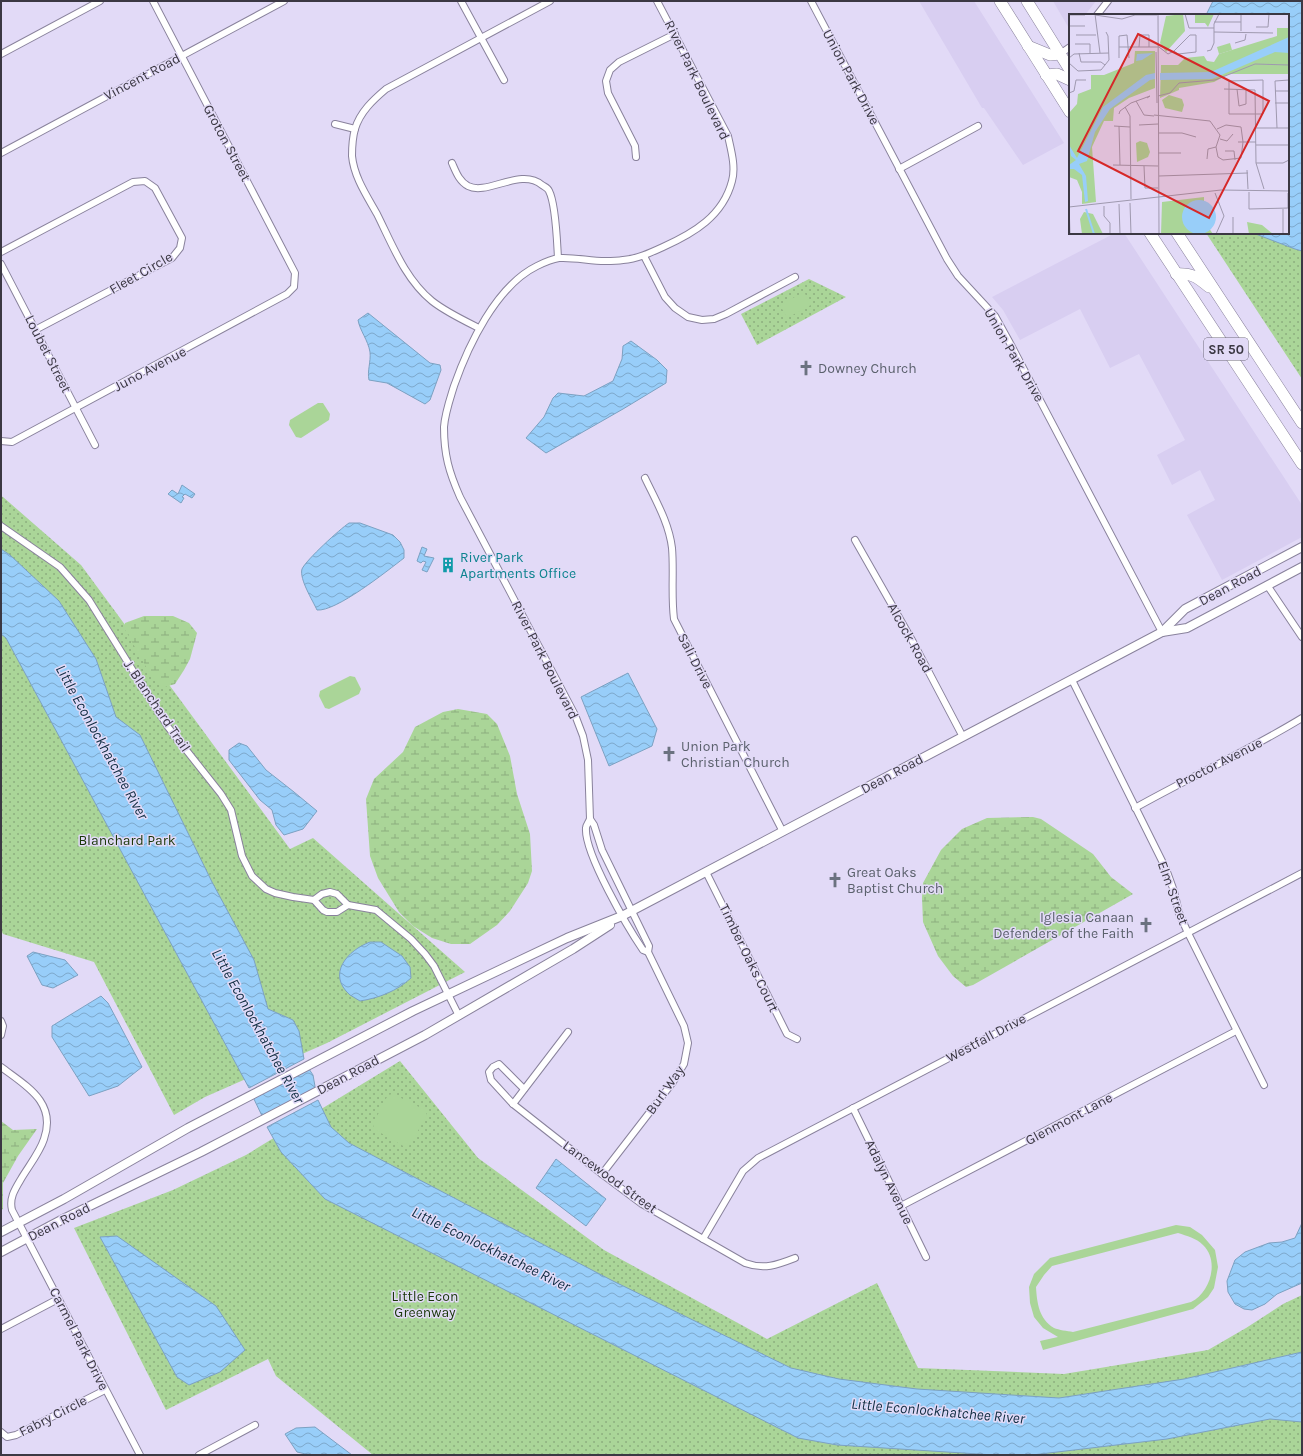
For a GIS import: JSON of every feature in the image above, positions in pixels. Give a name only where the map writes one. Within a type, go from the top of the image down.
[{"type":"highway","points":[[1000,1],[1069,110]]},
{"type":"highway","points":[[1027,1],[1069,68]]},
{"type":"highway","points":[[1028,46],[1050,55],[1060,54]]},
{"type":"highway","points":[[1046,75],[1057,74],[1069,80]]},
{"type":"highway","name":"SR 50","points":[[1151,234],[1302,464]]},
{"type":"highway","name":"SR 50","points":[[1178,234],[1302,423]]},
{"type":"highway","points":[[1176,274],[1186,273],[1197,277],[1217,294]]},
{"type":"main road","name":"Dean Road","points":[[1,1232],[235,1104],[323,1058],[448,994],[567,938],[632,911],[1072,680],[1162,632],[1185,609],[1302,547]]},
{"type":"main road","name":"Dean Road","points":[[1162,632],[1187,628],[1302,567]]},
{"type":"main road","name":"Dean Road","points":[[1,1252],[247,1128],[459,1016],[573,950],[622,916]]},
{"type":"street","points":[[1,54],[100,1]]},
{"type":"street","name":"Groton Street","points":[[154,1],[295,273],[294,287]]},
{"type":"street","name":"Vincent Road","points":[[1,153],[284,1]]},
{"type":"street","points":[[461,1],[504,80]]},
{"type":"street","points":[[479,328],[454,315],[431,300],[419,288],[403,265],[358,177],[352,156],[355,129],[362,113],[371,101],[386,89],[550,1]]},
{"type":"street","name":"River Park Boulevard","points":[[622,916],[591,849],[586,828],[590,819],[588,760],[583,736],[575,715],[460,497],[449,472],[445,449],[444,425],[450,399],[461,365],[479,328],[505,292],[522,276],[536,266],[558,258],[604,261],[625,260],[644,256],[699,228],[716,213],[725,199],[733,180],[733,159],[728,136],[657,1]]},
{"type":"street","name":"Union Park Drive","points":[[810,1],[947,259],[958,276],[995,316],[1162,632]]},
{"type":"street","points":[[1098,14],[1108,1]]},
{"type":"street","points":[[636,157],[635,146],[608,93],[606,81],[610,70],[619,62],[675,34]]},
{"type":"street","points":[[1060,54],[1069,48]]},
{"type":"street","points":[[335,124],[355,129]]},
{"type":"street","points":[[899,169],[978,126]]},
{"type":"street","points":[[452,163],[460,180],[469,186],[481,187],[526,178],[538,181],[548,190],[552,200],[558,258]]},
{"type":"street","name":"Fleet Circle","points":[[1,252],[133,182],[145,181],[155,188],[182,238],[180,248],[172,258],[35,330]]},
{"type":"street","points":[[644,256],[665,297],[675,308],[688,317],[702,320],[714,319],[726,314],[795,277]]},
{"type":"street","name":"Loubet Street","points":[[1,264],[95,445]]},
{"type":"street","name":"Juno Avenue","points":[[1,441],[12,442],[287,294],[294,287]]},
{"type":"street","name":"Sali Drive","points":[[645,478],[664,517],[669,532],[672,548],[672,603],[674,619],[783,832]]},
{"type":"street","name":"J. Blanchard Trail","points":[[1,526],[60,567],[89,600],[168,727],[221,794],[231,810],[242,856],[252,876],[266,889],[275,893],[314,900],[323,910],[332,913],[337,912],[348,905]]},
{"type":"street","name":"Alcock Road","points":[[855,540],[913,642],[963,737]]},
{"type":"street","points":[[1267,585],[1302,637]]},
{"type":"street","name":"Elm Street","points":[[1072,680],[1166,869],[1174,891],[1179,913],[1188,933],[1264,1085]]},
{"type":"street","name":"Proctor Avenue","points":[[1135,808],[1182,781],[1218,765],[1302,718]]},
{"type":"street","name":"River Park Boulevard","points":[[590,819],[594,825],[602,850],[632,911]]},
{"type":"street","name":"Timber Oaks Court","points":[[706,872],[787,1034],[796,1039]]},
{"type":"street","name":"Westfall Drive","points":[[703,1239],[742,1172],[758,1158],[1302,873]]},
{"type":"street","points":[[314,900],[322,894],[330,892],[337,894],[348,905],[376,910],[411,939],[434,966],[459,1016]]},
{"type":"street","name":"Burl Way","points":[[602,1174],[673,1082],[684,1064],[688,1043],[684,1026],[648,952],[649,946],[632,911]]},
{"type":"street","name":"Burl Way","points":[[622,916],[643,950],[648,952]]},
{"type":"street","points":[[1,1021],[3,1026],[1,1035]]},
{"type":"street","name":"Glenmont Lane","points":[[901,1206],[1236,1031]]},
{"type":"street","points":[[513,1104],[568,1032]]},
{"type":"street","name":"Lancewood Street","points":[[524,1089],[499,1064],[493,1067],[489,1072],[491,1080],[513,1104],[642,1204],[745,1263],[766,1267],[780,1264],[795,1258]]},
{"type":"street","name":"Carmel Park Drive","points":[[1,1067],[29,1088],[42,1102],[46,1114],[47,1128],[44,1140],[15,1189],[11,1200],[12,1210],[140,1455]]},
{"type":"street","name":"Adalyn Avenue","points":[[853,1108],[926,1257]]},
{"type":"street","points":[[1,1329],[58,1299]]},
{"type":"street","name":"Fabry Circle","points":[[1,1432],[7,1437],[16,1435],[105,1390]]},
{"type":"street","points":[[199,1455],[255,1425]]},
{"type":"shaded area","points":[[919,1],[974,1],[1064,143],[1023,165],[984,108],[982,108]]},
{"type":"shaded area","points":[[1053,1],[1096,1],[1086,14],[1069,14],[1069,28]]},
{"type":"shaded area","points":[[1113,234],[1125,234],[1302,505],[1302,537],[1222,580],[1187,515],[1215,500],[1200,470],[1172,485],[1157,455],[1185,440],[1139,354],[1110,368],[1080,309],[1020,340],[1003,310],[992,297]]},
{"type":"green space","points":[[1302,58],[1302,379],[1207,234],[1289,234]]},
{"type":"green space","points":[[809,279],[846,297],[757,345],[741,314]]},
{"type":"green space","points":[[804,292],[811,305],[787,318],[780,305]]},
{"type":"green space","points":[[318,403],[323,403],[330,414],[329,420],[301,438],[296,437],[289,425],[290,420]]},
{"type":"green space","name":"Blanchard Park","points":[[1,496],[81,565],[290,849],[313,838],[465,972],[327,1043],[205,1097],[174,1115],[94,962],[3,934],[1,930]]},
{"type":"green space","points":[[144,616],[173,616],[189,623],[197,633],[190,659],[175,684],[165,687],[149,672],[124,628],[125,623]]},
{"type":"green space","points":[[350,676],[355,677],[361,689],[359,694],[329,709],[325,708],[319,696],[320,691]]},
{"type":"green space","points":[[458,709],[487,714],[497,724],[510,756],[517,794],[530,834],[532,871],[528,883],[510,911],[497,925],[470,944],[451,944],[432,938],[413,926],[399,912],[378,878],[370,856],[366,799],[374,779],[403,752],[415,727],[443,712]]},
{"type":"green space","points":[[1033,817],[1041,819],[1093,854],[1111,877],[1133,894],[973,985],[966,987],[953,976],[938,956],[923,922],[923,883],[941,850],[962,829],[987,818]]},
{"type":"green space","name":"Little Econ Greenway","points":[[400,1061],[478,1158],[604,1250],[767,1339],[877,1283],[918,1368],[1064,1374],[1208,1350],[1283,1304],[1302,1295],[1302,1455],[373,1455],[276,1376],[268,1359],[166,1410],[74,1228],[173,1190],[246,1155]]},
{"type":"green space","points":[[393,1094],[425,1110],[427,1115],[410,1145],[405,1147],[374,1129],[373,1124],[388,1095]]},
{"type":"green space","points":[[1,1121],[13,1130],[37,1129],[18,1156],[3,1183],[3,1209],[1,1210]]},
{"type":"green space","points":[[1176,1225],[1190,1227],[1202,1235],[1215,1250],[1218,1267],[1214,1288],[1208,1297],[1193,1309],[1043,1350],[1040,1341],[1058,1337],[1043,1328],[1034,1317],[1030,1303],[1029,1287],[1034,1274],[1050,1258]],"holes":[[[1178,1233],[1203,1245],[1211,1259],[1212,1268],[1208,1284],[1198,1298],[1191,1302],[1073,1332],[1054,1328],[1045,1320],[1038,1305],[1036,1287],[1052,1266]]]},
{"type":"water","points":[[1213,1],[1302,1],[1302,251],[1256,234],[1289,234],[1289,14],[1206,14]]},
{"type":"water","points":[[368,313],[430,363],[440,365],[441,370],[430,400],[425,404],[387,383],[369,380],[368,373],[370,352],[368,343],[360,328],[358,320]]},
{"type":"water","points":[[631,341],[657,360],[667,370],[666,383],[546,453],[526,438],[544,417],[553,398],[558,393],[584,396],[613,381],[622,359],[623,346]]},
{"type":"water","points":[[182,485],[195,494],[192,498],[185,494],[182,497],[184,498],[181,503],[168,494],[172,490],[178,494]]},
{"type":"water","points":[[349,523],[360,523],[393,535],[400,542],[404,550],[404,558],[374,581],[348,598],[336,605],[317,610],[304,584],[302,569],[316,552]]},
{"type":"water","points":[[422,547],[427,549],[424,556],[434,558],[427,572],[422,570],[426,562],[423,561],[421,563],[417,561]]},
{"type":"water","name":"Little Econlockhatchee River","points":[[1,549],[10,555],[59,601],[96,659],[116,717],[140,735],[212,882],[254,960],[268,1009],[293,1020],[299,1031],[304,1059],[249,1088],[6,638],[1,634]]},
{"type":"water","points":[[628,673],[657,729],[652,746],[609,766],[581,697]]},
{"type":"water","points":[[239,743],[247,746],[266,770],[317,811],[303,829],[284,835],[276,825],[272,810],[260,800],[229,760],[229,750]]},
{"type":"water","points":[[370,942],[381,942],[402,956],[410,967],[411,978],[400,987],[387,993],[360,1001],[350,995],[343,987],[340,979],[340,971],[343,964],[354,951]]},
{"type":"water","points":[[33,952],[65,960],[78,975],[53,988],[42,985],[27,956]]},
{"type":"water","points":[[101,996],[108,1003],[142,1067],[118,1086],[89,1096],[52,1037],[52,1026]]},
{"type":"water","points":[[307,1066],[313,1075],[316,1092],[264,1120],[252,1095]]},
{"type":"water","name":"Little Econlockhatchee River","points":[[318,1100],[331,1127],[349,1143],[613,1281],[791,1368],[839,1379],[917,1389],[1059,1398],[1184,1379],[1302,1352],[1302,1422],[1270,1419],[1167,1439],[1032,1455],[994,1455],[837,1445],[798,1438],[325,1199],[281,1152],[267,1127]]},
{"type":"water","points":[[556,1159],[606,1199],[586,1226],[536,1188]]},
{"type":"water","points":[[1302,1223],[1302,1283],[1277,1294],[1265,1304],[1252,1310],[1244,1309],[1235,1304],[1228,1292],[1227,1281],[1235,1260],[1245,1252],[1269,1243],[1282,1242],[1295,1238]]},
{"type":"water","points":[[117,1236],[216,1306],[245,1350],[220,1372],[189,1385],[177,1377],[100,1237]]},
{"type":"water","points":[[315,1427],[352,1455],[310,1455],[297,1452],[285,1434],[296,1428]]},
{"type":"place","name":"Downey Church","points":[[806,368]]},
{"type":"place","name":"River Park Apartments Office","points":[[448,565]]},
{"type":"place","name":"Union Park Christian Church","points":[[669,754]]},
{"type":"place","name":"Great Oaks Baptist Church","points":[[835,880]]},
{"type":"place","name":"Iglesia Canaan Defenders of the Faith","points":[[1146,925]]}]
